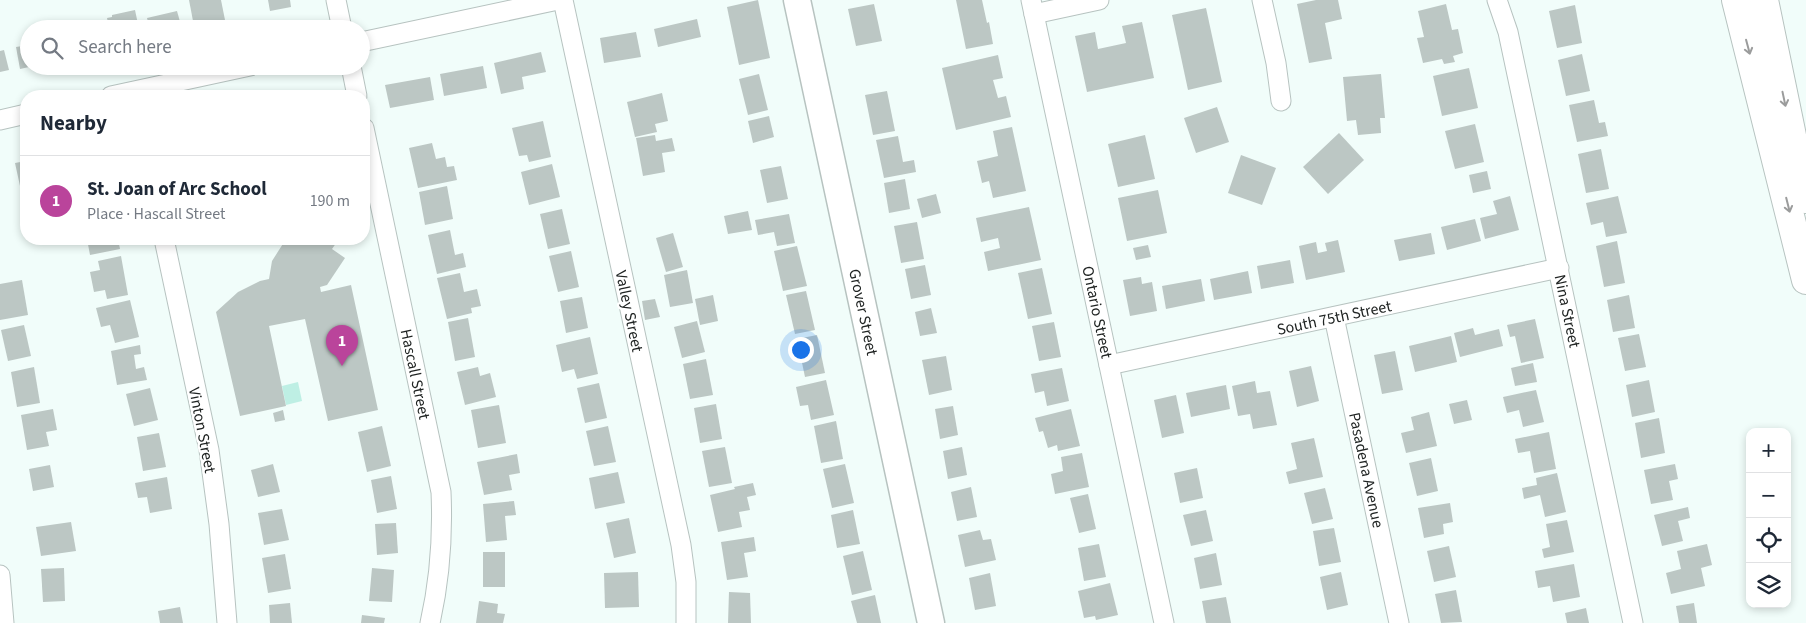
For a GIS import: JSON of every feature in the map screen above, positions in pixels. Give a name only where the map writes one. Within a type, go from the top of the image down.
[{"type":"highway","points":[[1736,0],[1806,280]]},
{"type":"highway","points":[[1764,0],[1806,206]]},
{"type":"street","points":[[336,0],[340,20]]},
{"type":"street","points":[[370,40],[558,0]]},
{"type":"street","name":"Valley Street","points":[[563,0],[681,545],[686,582],[686,623]]},
{"type":"street","name":"Grover Street","points":[[797,0],[931,623]]},
{"type":"street","points":[[1033,7],[1099,0]]},
{"type":"street","points":[[1262,0],[1276,63],[1281,101]]},
{"type":"street","name":"Nina Street","points":[[1497,0],[1508,32],[1633,623]]},
{"type":"street","name":"Ontario Street","points":[[1033,7],[1164,623]]},
{"type":"street","points":[[150,90],[212,75]]},
{"type":"street","points":[[352,75],[356,90]]},
{"type":"street","points":[[0,120],[20,115]]},
{"type":"street","name":"Hascall Street","points":[[370,157],[440,492],[441,560],[430,623]]},
{"type":"street","name":"Vinton Street","points":[[165,245],[209,450],[219,524],[227,623]]},
{"type":"street","name":"South 75th Street","points":[[1109,365],[1559,268]]},
{"type":"street","name":"Pasadena Avenue","points":[[1334,317],[1399,623]]},
{"type":"street","points":[[0,575],[4,623]]},
{"type":"green space","points":[[298,382],[302,401],[286,405],[282,386]]},
{"type":"building","points":[[189,0],[221,0],[225,20],[193,20]]},
{"type":"building","points":[[268,0],[290,0],[291,7],[270,11]]},
{"type":"building","points":[[758,0],[770,58],[739,65],[727,7]]},
{"type":"building","points":[[956,0],[982,0],[993,44],[966,49]]},
{"type":"building","points":[[1316,0],[1338,0],[1342,19],[1325,23],[1332,59],[1309,63],[1297,4]]},
{"type":"building","points":[[874,4],[882,41],[856,46],[848,9]]},
{"type":"building","points":[[1446,4],[1452,30],[1458,29],[1463,53],[1453,56],[1455,62],[1444,64],[1442,59],[1423,63],[1417,38],[1424,37],[1418,11]]},
{"type":"building","points":[[1575,5],[1582,43],[1557,48],[1549,11]]},
{"type":"building","points":[[1206,8],[1222,82],[1188,90],[1172,15]]},
{"type":"building","points":[[135,10],[137,20],[107,20],[107,18],[112,17],[112,15]]},
{"type":"building","points":[[177,11],[180,20],[148,20],[147,18]]},
{"type":"building","points":[[697,19],[701,37],[658,47],[654,29]]},
{"type":"building","points":[[1142,22],[1154,78],[1087,92],[1075,36],[1095,32],[1098,49],[1126,43],[1122,26]]},
{"type":"building","points":[[636,32],[641,57],[604,63],[600,38]]},
{"type":"building","points":[[20,46],[20,69],[16,47]]},
{"type":"building","points":[[4,50],[9,70],[0,72],[0,51]]},
{"type":"building","points":[[541,52],[546,72],[522,77],[524,89],[501,94],[494,63]]},
{"type":"building","points":[[1582,54],[1590,91],[1566,96],[1558,60]]},
{"type":"building","points":[[998,55],[1003,78],[993,80],[998,98],[1006,96],[1011,117],[956,130],[942,68]]},
{"type":"building","points":[[483,66],[487,88],[444,96],[440,74]]},
{"type":"building","points":[[1469,68],[1478,108],[1442,116],[1433,76]]},
{"type":"building","points":[[759,74],[768,110],[748,115],[739,79]]},
{"type":"building","points":[[1381,74],[1385,118],[1380,118],[1381,133],[1358,135],[1356,120],[1347,121],[1343,77]]},
{"type":"building","points":[[430,77],[434,100],[390,108],[385,85]]},
{"type":"building","points":[[887,91],[895,131],[873,135],[865,95]]},
{"type":"building","points":[[662,93],[668,121],[655,124],[657,132],[635,137],[627,102]]},
{"type":"building","points":[[1594,100],[1599,123],[1605,122],[1608,136],[1577,142],[1569,105]]},
{"type":"building","points":[[1217,107],[1229,142],[1196,153],[1184,118]]},
{"type":"building","points":[[769,116],[774,137],[753,143],[748,121]]},
{"type":"building","points":[[543,121],[551,157],[529,162],[527,155],[519,156],[512,128]]},
{"type":"building","points":[[1475,124],[1484,162],[1455,169],[1445,131]]},
{"type":"building","points":[[1012,127],[1026,191],[993,198],[989,181],[982,183],[977,161],[998,156],[993,131]]},
{"type":"building","points":[[1339,133],[1364,160],[1328,194],[1303,167]]},
{"type":"building","points":[[655,135],[656,141],[672,138],[675,151],[662,153],[665,172],[643,176],[636,138]]},
{"type":"building","points":[[1145,135],[1155,179],[1118,187],[1108,144]]},
{"type":"building","points":[[898,136],[903,162],[914,160],[916,172],[884,178],[876,140]]},
{"type":"building","points":[[432,143],[436,159],[445,157],[447,167],[454,166],[457,180],[418,188],[409,148]]},
{"type":"building","points":[[1601,149],[1609,189],[1586,193],[1578,154]]},
{"type":"building","points":[[1241,155],[1276,168],[1262,205],[1228,193]]},
{"type":"building","points":[[20,162],[20,186],[15,163]]},
{"type":"building","points":[[552,164],[560,197],[529,205],[521,172]]},
{"type":"building","points":[[781,166],[788,199],[767,203],[760,170]]},
{"type":"building","points":[[1487,171],[1491,189],[1473,193],[1469,175]]},
{"type":"building","points":[[905,179],[910,209],[889,213],[884,183]]},
{"type":"building","points":[[447,186],[453,219],[425,225],[419,192]]},
{"type":"building","points":[[1158,190],[1167,233],[1127,241],[1118,198]]},
{"type":"building","points":[[936,194],[941,213],[922,218],[917,199]]},
{"type":"building","points":[[1510,196],[1519,230],[1485,239],[1480,218],[1497,214],[1493,201]]},
{"type":"building","points":[[1618,196],[1627,233],[1606,237],[1603,222],[1591,225],[1586,203]]},
{"type":"building","points":[[1029,207],[1041,260],[988,271],[984,252],[1000,248],[998,238],[981,242],[976,218]]},
{"type":"building","points":[[562,209],[570,244],[548,249],[540,214]]},
{"type":"building","points":[[748,211],[752,230],[728,234],[724,216]]},
{"type":"building","points":[[789,214],[795,243],[777,246],[774,232],[758,235],[755,220]]},
{"type":"building","points":[[1475,219],[1481,241],[1447,250],[1441,227]]},
{"type":"building","points":[[917,222],[924,259],[901,263],[894,226]]},
{"type":"building","points":[[450,230],[455,255],[463,253],[466,267],[437,274],[428,235]]},
{"type":"building","points":[[673,233],[683,267],[666,272],[656,238]]},
{"type":"building","points":[[1431,233],[1435,254],[1399,261],[1394,240]]},
{"type":"building","points":[[1338,240],[1345,272],[1306,280],[1299,246],[1316,242],[1318,253],[1327,251],[1325,243]]},
{"type":"building","points":[[1617,241],[1625,283],[1604,287],[1596,246]]},
{"type":"building","points":[[88,245],[119,245],[120,249],[90,255]]},
{"type":"building","points":[[282,245],[335,245],[332,249],[345,258],[327,285],[320,287],[321,292],[351,285],[378,410],[328,421],[305,319],[269,326],[286,406],[240,416],[216,312],[238,292],[260,281],[269,279],[272,261]]},
{"type":"building","points":[[1148,245],[1151,257],[1136,260],[1133,248]]},
{"type":"building","points":[[797,246],[807,286],[783,291],[774,251]]},
{"type":"building","points":[[571,251],[579,287],[558,292],[549,256]]},
{"type":"building","points":[[121,256],[128,295],[107,299],[105,290],[94,292],[90,272],[100,270],[98,261]]},
{"type":"building","points":[[1290,260],[1294,283],[1261,289],[1257,266]]},
{"type":"building","points":[[925,265],[931,295],[911,299],[905,269]]},
{"type":"building","points":[[1042,268],[1052,314],[1028,319],[1018,273]]},
{"type":"building","points":[[687,270],[693,303],[670,307],[664,275]]},
{"type":"building","points":[[1248,271],[1252,293],[1214,300],[1210,279]]},
{"type":"building","points":[[460,273],[464,292],[477,289],[481,306],[471,308],[472,313],[447,319],[437,278]]},
{"type":"building","points":[[1141,277],[1142,284],[1152,282],[1157,311],[1130,316],[1123,280]]},
{"type":"building","points":[[1201,279],[1205,301],[1166,309],[1162,286]]},
{"type":"building","points":[[22,280],[28,315],[0,320],[0,284]]},
{"type":"building","points":[[806,291],[815,330],[795,334],[786,295]]},
{"type":"building","points":[[713,295],[718,321],[700,325],[695,299]]},
{"type":"building","points":[[1629,295],[1635,328],[1613,332],[1607,300]]},
{"type":"building","points":[[582,297],[588,328],[566,333],[560,301]]},
{"type":"building","points":[[655,299],[660,317],[645,320],[642,301]]},
{"type":"building","points":[[130,300],[139,337],[115,343],[110,325],[101,327],[96,308]]},
{"type":"building","points":[[931,308],[937,333],[920,336],[915,312]]},
{"type":"building","points":[[468,318],[475,357],[455,361],[448,322]]},
{"type":"building","points":[[1535,319],[1544,358],[1521,363],[1515,336],[1510,337],[1507,325]]},
{"type":"building","points":[[697,321],[705,352],[682,358],[674,327]]},
{"type":"building","points":[[1054,322],[1061,357],[1039,361],[1032,326]]},
{"type":"building","points":[[24,325],[31,356],[8,361],[1,330]]},
{"type":"building","points":[[1473,328],[1475,335],[1499,329],[1503,346],[1460,357],[1454,333]]},
{"type":"building","points":[[1639,334],[1646,367],[1625,371],[1618,338]]},
{"type":"building","points":[[817,335],[825,373],[805,377],[797,339]]},
{"type":"building","points":[[1451,336],[1457,362],[1415,372],[1409,346]]},
{"type":"building","points":[[590,337],[598,374],[577,379],[574,369],[562,372],[556,345]]},
{"type":"building","points":[[140,345],[141,354],[134,355],[136,369],[144,367],[147,380],[117,385],[111,351]]},
{"type":"building","points":[[1395,351],[1403,390],[1382,394],[1374,355]]},
{"type":"building","points":[[946,356],[952,390],[929,395],[922,360]]},
{"type":"building","points":[[706,359],[713,395],[690,399],[683,364]]},
{"type":"building","points":[[1533,363],[1537,382],[1515,386],[1511,368]]},
{"type":"building","points":[[1311,366],[1319,401],[1297,407],[1289,371]]},
{"type":"building","points":[[34,367],[40,403],[17,407],[11,372]]},
{"type":"building","points":[[478,367],[480,376],[490,373],[496,397],[465,405],[457,372]]},
{"type":"building","points":[[1062,368],[1069,401],[1047,406],[1044,391],[1035,393],[1031,374]]},
{"type":"building","points":[[826,380],[834,415],[811,420],[808,405],[800,406],[796,387]]},
{"type":"building","points":[[1649,380],[1655,412],[1632,417],[1626,385]]},
{"type":"building","points":[[1255,381],[1257,393],[1270,391],[1277,425],[1253,429],[1250,414],[1238,416],[1232,386]]},
{"type":"building","points":[[599,383],[607,418],[585,423],[577,388]]},
{"type":"building","points":[[1226,385],[1230,409],[1191,417],[1186,393]]},
{"type":"building","points":[[150,388],[158,420],[134,426],[126,394]]},
{"type":"building","points":[[1536,390],[1544,422],[1523,427],[1519,410],[1507,413],[1503,397]]},
{"type":"building","points":[[1176,395],[1184,433],[1162,438],[1154,400]]},
{"type":"building","points":[[1467,400],[1472,420],[1454,424],[1449,404]]},
{"type":"building","points":[[716,404],[722,439],[700,443],[694,408]]},
{"type":"building","points":[[499,405],[506,443],[478,448],[471,410]]},
{"type":"building","points":[[953,406],[958,435],[940,439],[935,409]]},
{"type":"building","points":[[53,409],[57,430],[46,432],[49,446],[27,450],[21,415]]},
{"type":"building","points":[[1071,409],[1080,446],[1058,451],[1057,445],[1048,448],[1043,431],[1039,432],[1035,418]]},
{"type":"building","points":[[283,410],[285,420],[275,422],[273,413]]},
{"type":"building","points":[[1429,412],[1437,446],[1406,453],[1401,433],[1414,430],[1411,417]]},
{"type":"building","points":[[1659,418],[1665,453],[1641,458],[1635,423]]},
{"type":"building","points":[[836,421],[843,459],[821,463],[814,426]]},
{"type":"building","points":[[382,426],[391,466],[367,472],[358,432]]},
{"type":"building","points":[[608,426],[616,462],[594,466],[586,431]]},
{"type":"building","points":[[1549,432],[1556,469],[1534,473],[1530,451],[1518,453],[1515,439]]},
{"type":"building","points":[[159,433],[166,467],[143,471],[137,437]]},
{"type":"building","points":[[1314,438],[1323,477],[1289,484],[1286,472],[1297,469],[1291,443]]},
{"type":"building","points":[[725,447],[732,483],[709,487],[702,451]]},
{"type":"building","points":[[962,447],[967,475],[948,479],[943,451]]},
{"type":"building","points":[[1082,453],[1089,487],[1055,494],[1051,474],[1063,471],[1061,457]]},
{"type":"building","points":[[517,454],[520,473],[509,475],[512,490],[484,495],[477,462]]},
{"type":"building","points":[[1431,458],[1438,491],[1417,496],[1409,463]]},
{"type":"building","points":[[273,464],[280,492],[258,497],[251,470]]},
{"type":"building","points":[[845,464],[854,503],[832,508],[823,469]]},
{"type":"building","points":[[1675,464],[1678,479],[1669,481],[1673,500],[1651,504],[1644,470]]},
{"type":"building","points":[[50,465],[54,487],[33,491],[29,469]]},
{"type":"building","points":[[1197,468],[1203,498],[1180,503],[1174,473]]},
{"type":"building","points":[[618,472],[625,503],[595,509],[589,478]]},
{"type":"building","points":[[1557,473],[1566,512],[1545,517],[1540,495],[1524,499],[1522,488],[1537,485],[1536,478]]},
{"type":"building","points":[[391,476],[397,509],[377,513],[371,480]]},
{"type":"building","points":[[167,477],[172,509],[150,513],[147,497],[138,498],[135,483]]},
{"type":"building","points":[[753,483],[756,495],[747,497],[750,510],[739,512],[742,527],[718,532],[710,495]]},
{"type":"building","points":[[971,487],[977,517],[957,521],[951,492]]},
{"type":"building","points":[[1325,488],[1333,519],[1312,524],[1304,493]]},
{"type":"building","points":[[1088,494],[1096,529],[1079,533],[1070,498]]},
{"type":"building","points":[[514,501],[516,515],[505,516],[507,540],[486,542],[483,504]]},
{"type":"building","points":[[1450,503],[1453,522],[1443,524],[1444,534],[1424,538],[1418,508]]},
{"type":"building","points":[[1688,507],[1690,518],[1678,521],[1683,541],[1662,546],[1654,515]]},
{"type":"building","points":[[282,509],[289,540],[264,545],[258,513]]},
{"type":"building","points":[[853,510],[860,544],[837,548],[831,515]]},
{"type":"building","points":[[1206,510],[1213,541],[1191,546],[1183,515]]},
{"type":"building","points":[[629,518],[636,553],[614,558],[606,523]]},
{"type":"building","points":[[1567,520],[1574,552],[1544,558],[1542,549],[1550,547],[1546,524]]},
{"type":"building","points":[[71,522],[76,551],[41,556],[36,527]]},
{"type":"building","points":[[396,523],[398,553],[377,555],[375,524]]},
{"type":"building","points":[[1334,528],[1341,562],[1319,566],[1313,531]]},
{"type":"building","points":[[980,530],[983,540],[991,539],[996,560],[965,567],[958,535]]},
{"type":"building","points":[[754,537],[756,551],[744,553],[748,577],[727,580],[721,542]]},
{"type":"building","points":[[1099,544],[1106,577],[1084,581],[1078,548]]},
{"type":"building","points":[[1707,544],[1712,565],[1701,568],[1705,586],[1671,594],[1666,573],[1681,569],[1677,551]]},
{"type":"building","points":[[1449,546],[1456,577],[1434,582],[1427,551]]},
{"type":"building","points":[[863,551],[872,590],[852,595],[843,556]]},
{"type":"building","points":[[483,552],[505,552],[505,587],[483,587]]},
{"type":"building","points":[[1216,553],[1222,585],[1200,589],[1194,558]]},
{"type":"building","points":[[285,554],[291,589],[268,593],[262,558]]},
{"type":"building","points":[[1574,564],[1580,597],[1553,602],[1550,586],[1538,588],[1535,571]]},
{"type":"building","points":[[64,568],[65,601],[43,602],[41,569]]},
{"type":"building","points":[[372,568],[394,570],[392,602],[369,601]]},
{"type":"building","points":[[638,572],[639,607],[605,608],[604,573]]},
{"type":"building","points":[[1341,572],[1348,605],[1327,610],[1320,577]]},
{"type":"building","points":[[990,573],[996,606],[975,610],[969,578]]},
{"type":"building","points":[[1110,583],[1118,615],[1096,620],[1095,616],[1084,618],[1078,591]]},
{"type":"building","points":[[1456,590],[1462,622],[1441,623],[1435,594]]},
{"type":"building","points":[[729,592],[750,593],[751,623],[728,623]]},
{"type":"building","points":[[875,595],[881,623],[857,623],[851,601]]},
{"type":"building","points":[[1226,597],[1231,623],[1206,623],[1202,601]]},
{"type":"building","points":[[479,601],[498,604],[497,613],[505,614],[503,623],[476,623]]},
{"type":"building","points":[[290,603],[292,623],[270,623],[269,605]]},
{"type":"building","points":[[1694,603],[1697,623],[1679,623],[1676,606]]},
{"type":"building","points":[[180,607],[183,623],[160,623],[158,611]]},
{"type":"building","points":[[1586,608],[1589,623],[1567,623],[1565,613]]},
{"type":"building","points":[[362,615],[385,618],[384,623],[361,623]]},
{"type":"place","name":"St. Joan of Arc School","points":[[342,366]]}]
